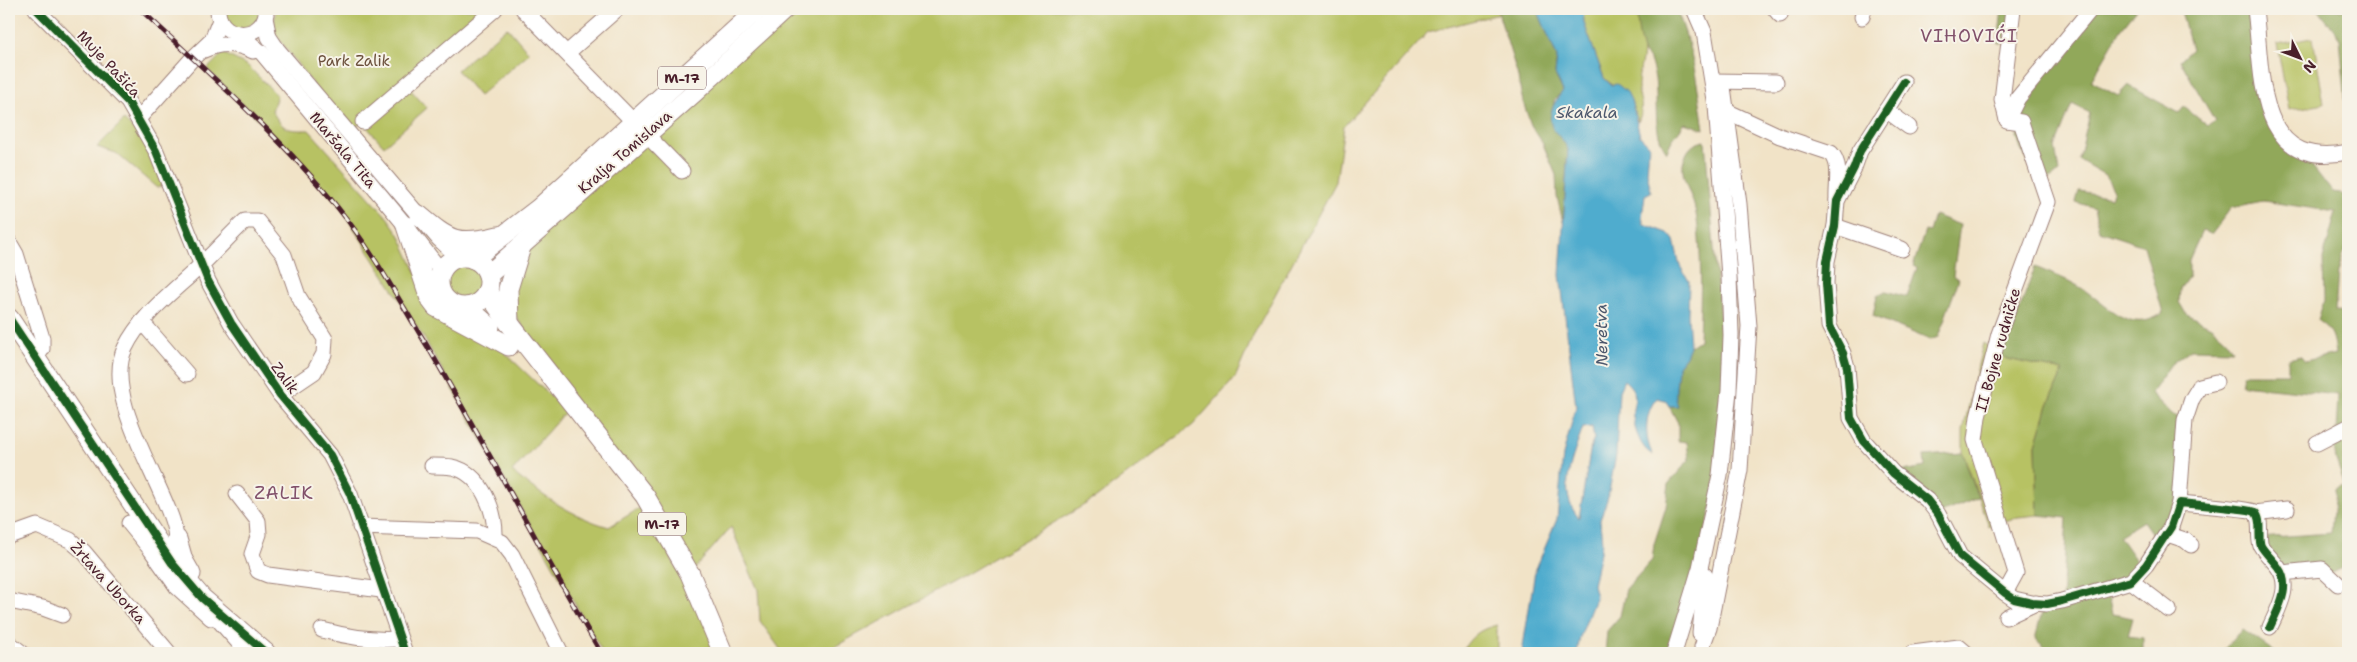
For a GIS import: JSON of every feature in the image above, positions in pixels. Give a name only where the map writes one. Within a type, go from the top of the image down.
[{"type":"main road","name":"Kralja Tomislava","points":[[487,283],[521,245],[758,9]]},
{"type":"main road","name":"Kralja Tomislava","points":[[466,258],[504,235],[539,208],[785,9]]},
{"type":"main road","points":[[413,220],[457,241],[470,242],[504,235]]},
{"type":"main road","points":[[413,220],[430,298],[436,307],[509,346]]},
{"type":"main road","points":[[510,323],[508,289],[521,245]]},
{"type":"main road","name":"M-17","points":[[487,283],[479,302],[467,307],[459,307],[446,300],[439,286],[441,271],[445,265],[466,258],[479,262],[487,283],[510,323],[645,496],[690,574],[723,653]]},
{"type":"main road","name":"M-17","points":[[467,307],[582,415]]},
{"type":"main road","points":[[9,318],[166,555],[229,627],[266,653]]},
{"type":"main road","points":[[177,539],[182,560],[190,572],[230,616],[229,627]]},
{"type":"street","name":"Muje Pašića","points":[[36,9],[128,102],[139,118]]},
{"type":"street","points":[[363,122],[495,9]]},
{"type":"street","points":[[523,9],[682,171]]},
{"type":"street","points":[[566,53],[617,9]]},
{"type":"street","points":[[1694,9],[1704,32],[1716,81],[1739,204],[1750,326],[1740,470],[1709,628],[1702,650]]},
{"type":"street","points":[[2006,120],[2002,100],[2013,9]]},
{"type":"street","points":[[2006,120],[2023,91],[2092,9]]},
{"type":"street","points":[[2255,9],[2260,68],[2273,124],[2284,137],[2299,149],[2328,156],[2348,152]]},
{"type":"street","points":[[139,118],[212,40],[255,30],[268,11]]},
{"type":"street","name":"Maršala Tita","points":[[268,11],[271,53]]},
{"type":"street","points":[[200,52],[216,12]]},
{"type":"street","points":[[212,40],[216,12]]},
{"type":"street","name":"Maršala Tita","points":[[216,12],[229,30],[271,53],[413,220],[441,271]]},
{"type":"street","points":[[200,52],[223,44],[236,44],[271,53]]},
{"type":"street","points":[[1716,81],[1776,82]]},
{"type":"street","points":[[1837,201],[1854,168],[1860,151],[1904,82]]},
{"type":"street","points":[[1722,109],[1780,136],[1831,153],[1836,158],[1838,167],[1836,226],[1826,261],[1828,317],[1829,326],[1843,353],[1851,418],[1864,441],[1888,468],[1916,489],[1938,514],[1960,556],[2014,599],[2036,603],[2062,601],[2131,581],[2146,565],[2167,534],[2179,503],[2185,420],[2192,399],[2200,386],[2216,382]]},
{"type":"street","points":[[1674,653],[1700,568],[1720,475],[1728,401],[1731,335],[1722,109]]},
{"type":"street","points":[[1886,110],[1909,127]]},
{"type":"street","name":"Zalik","points":[[139,118],[156,151],[201,265],[231,323],[280,395],[330,456],[350,494],[381,590],[398,639],[405,653]]},
{"type":"street","name":"II Bojne rudničke","points":[[2005,593],[2016,573],[1975,440],[1978,417],[1999,334],[2048,202],[2021,122],[2006,120]]},
{"type":"street","name":"Maršala Tita","points":[[413,220],[466,258]]},
{"type":"street","points":[[166,555],[175,546],[177,539],[175,528],[145,461],[122,399],[120,379],[122,358],[125,349],[142,322],[246,221],[257,221],[262,224],[284,255],[298,296],[325,339],[326,347],[320,365],[314,372],[280,395]]},
{"type":"street","points":[[1836,226],[1902,249]]},
{"type":"street","points":[[9,242],[16,254],[42,338],[40,366]]},
{"type":"street","points":[[142,322],[187,374]]},
{"type":"street","points":[[2317,443],[2348,427]]},
{"type":"street","points":[[432,466],[453,467],[465,473],[480,486],[492,509],[496,523],[495,538]]},
{"type":"street","points":[[237,494],[258,521],[259,534],[252,554],[258,571],[268,576],[381,590]]},
{"type":"street","points":[[2179,503],[2222,509],[2243,508],[2255,512],[2287,509]]},
{"type":"street","points":[[1712,512],[1730,517]]},
{"type":"street","points":[[2255,512],[2258,518],[2261,546],[2282,573],[2286,587],[2270,627]]},
{"type":"street","points":[[129,523],[152,550],[182,593],[229,627],[248,653]]},
{"type":"street","name":"Žrtava Uborka","points":[[9,536],[37,526],[70,540],[97,567],[169,653]]},
{"type":"street","points":[[360,527],[477,531],[502,542],[512,555],[559,653]]},
{"type":"street","points":[[2167,534],[2185,540],[2191,545]]},
{"type":"street","points":[[1700,568],[1706,576],[1700,631],[1702,650]]},
{"type":"street","points":[[2282,573],[2322,569],[2338,584]]},
{"type":"street","points":[[2131,581],[2169,610]]},
{"type":"street","points":[[9,601],[62,614]]},
{"type":"street","points":[[2006,617],[2036,603]]},
{"type":"street","points":[[322,630],[348,637],[376,640],[398,639]]},
{"type":"street","points":[[9,643],[22,653]]},
{"type":"street","points":[[1912,653],[1959,647],[1966,653]]},
{"type":"green space","points":[[219,9],[265,9],[264,17],[237,33]]},
{"type":"green space","name":"Park Zalik","points":[[276,9],[495,9],[349,133],[273,31]]},
{"type":"green space","points":[[785,9],[1497,9],[1499,14],[1428,32],[1344,126],[1336,182],[1255,332],[1235,378],[1193,425],[1096,498],[960,578],[823,653],[783,653],[760,621],[758,590],[731,527],[690,574],[508,305],[516,259]]},
{"type":"green space","points":[[1497,9],[1537,9],[1557,57],[1555,74],[1563,91],[1554,100],[1553,128],[1562,138],[1568,149],[1563,222],[1557,197],[1556,175],[1542,142],[1531,125]]},
{"type":"green space","points":[[1583,9],[1638,9],[1643,50],[1638,81],[1642,107],[1638,122],[1631,100],[1604,78],[1584,23]]},
{"type":"green space","points":[[1638,9],[1676,9],[1687,38],[1694,68],[1704,129],[1684,123],[1667,152],[1662,144],[1657,127],[1655,79],[1650,60],[1644,52],[1640,41]]},
{"type":"green space","points":[[2002,9],[2016,9],[2002,43],[1998,43]]},
{"type":"green space","points":[[2088,9],[2137,9],[2121,29],[2091,81],[2118,96],[2128,85],[2179,113],[2184,107],[2208,126],[2215,121],[2180,60],[2192,49],[2180,9],[2255,9],[2266,100],[2299,149],[2333,193],[2348,195],[2348,239],[2338,272],[2335,311],[2348,312],[2348,572],[2343,568],[2329,574],[2282,573],[2259,538],[2331,533],[2335,489],[2345,485],[2336,460],[2332,434],[2336,432],[2338,395],[2241,385],[2243,374],[2288,374],[2288,359],[2301,356],[2305,361],[2335,354],[2331,335],[2318,321],[2324,301],[2323,259],[2336,212],[2263,201],[2232,207],[2211,234],[2202,231],[2189,260],[2189,276],[2180,289],[2179,302],[2186,314],[2211,326],[2225,338],[2232,350],[2191,349],[2171,364],[2151,393],[2171,414],[2185,420],[2179,503],[2159,544],[2143,521],[2119,536],[2139,565],[2108,595],[2112,614],[2133,618],[2128,636],[2143,638],[2143,653],[2052,653],[2035,639],[2043,609],[2062,601],[2067,518],[2038,515],[2036,445],[2048,405],[2063,371],[2008,359],[1994,351],[2010,336],[2035,267],[2073,283],[2118,315],[2128,319],[2139,321],[2150,319],[2163,313],[2144,246],[2099,231],[2094,208],[2076,202],[2079,191],[2111,197],[2114,190],[2105,175],[2079,160],[2090,113],[2072,104],[2055,147],[2059,172],[2040,184],[2017,138],[2021,106]]},
{"type":"green space","points":[[2318,9],[2348,9],[2348,104],[2346,105],[2340,39]]},
{"type":"green space","points":[[507,27],[529,53],[479,96],[457,70]]},
{"type":"green space","points":[[2313,38],[2324,104],[2289,110],[2277,44]]},
{"type":"green space","points":[[223,53],[248,66],[277,95],[272,111],[283,126],[296,130],[309,130],[387,217],[399,234],[436,316],[486,339],[501,349],[566,411],[512,472],[534,489],[570,511],[609,527],[643,506],[718,644],[699,653],[603,653],[424,338],[341,208],[300,161],[207,69]]},
{"type":"green space","points":[[409,88],[427,108],[384,146],[365,125]]},
{"type":"green space","points":[[124,120],[149,144],[167,183],[157,188],[116,153],[97,147]]},
{"type":"green space","points":[[1705,141],[1726,389],[1720,475],[1674,653],[1605,653],[1607,631],[1620,616],[1626,589],[1652,560],[1654,544],[1666,507],[1669,483],[1689,460],[1687,442],[1678,441],[1678,423],[1669,406],[1677,406],[1678,366],[1686,356],[1690,346],[1699,340],[1701,277],[1698,230],[1695,209],[1685,179],[1683,164],[1690,148],[1696,143]]},
{"type":"green space","points":[[1934,215],[1960,225],[1953,276],[1959,279],[1938,337],[1930,340],[1873,316],[1877,295],[1886,291],[1907,297],[1917,268],[1913,266],[1925,231],[1929,232]]},
{"type":"green space","points":[[467,260],[479,266],[484,273],[484,291],[479,298],[472,303],[459,304],[451,301],[444,294],[441,278],[444,270],[451,263]]},
{"type":"green space","points":[[1983,343],[2008,359],[2063,371],[2048,405],[2036,445],[2038,515],[2018,517],[1989,526],[1963,453],[1963,431]]},
{"type":"green space","points":[[1963,453],[1978,498],[1938,514],[1893,473],[1925,467],[1924,456]]},
{"type":"green space","points":[[1497,625],[1497,653],[1461,653],[1476,634]]},
{"type":"green space","points":[[2242,629],[2276,653],[2221,653]]},
{"type":"water","points":[[1537,9],[1583,9],[1584,23],[1604,78],[1611,85],[1617,84],[1627,92],[1631,100],[1640,136],[1649,145],[1647,173],[1651,192],[1645,195],[1642,218],[1644,224],[1668,233],[1674,240],[1680,266],[1689,281],[1688,315],[1690,346],[1686,356],[1678,366],[1676,392],[1678,406],[1669,406],[1665,400],[1657,398],[1650,411],[1647,434],[1653,455],[1641,444],[1637,433],[1633,417],[1635,395],[1633,391],[1624,380],[1619,391],[1616,455],[1608,497],[1600,520],[1602,543],[1593,585],[1596,596],[1580,637],[1577,653],[1522,653],[1535,571],[1557,519],[1563,455],[1576,407],[1560,275],[1568,149],[1553,129],[1550,119],[1554,104],[1563,91],[1555,74],[1557,57]],"holes":[[[1592,427],[1594,439],[1591,446],[1579,518],[1572,508],[1569,497],[1568,486],[1571,462],[1583,428]]]},
{"type":"railway","points":[[140,9],[292,155],[351,224],[375,259],[429,349],[601,653]]},
{"type":"cycle path","points":[[36,9],[128,102],[156,151],[208,281],[231,323],[280,395],[330,455],[350,494],[405,653]]},
{"type":"cycle path","points":[[1904,82],[1860,151],[1854,168],[1837,201],[1835,226],[1827,261],[1826,283],[1829,326],[1843,353],[1847,367],[1851,418],[1864,441],[1893,473],[1927,500],[1938,514],[1960,556],[2014,599],[2032,603],[2047,604],[2062,601],[2131,581],[2146,565],[2171,527],[2179,503],[2255,512],[2259,519],[2261,546],[2278,567],[2284,582],[2283,597],[2270,627]]},
{"type":"cycle path","points":[[9,318],[172,563],[202,598],[266,653]]},
{"type":"district","name":"VIHOVIĆI","points":[[1969,36]]},
{"type":"district","name":"ZALIK","points":[[284,493]]},
{"type":"water label","name":"Skakala","points":[[1587,112]]},
{"type":"water label","name":"Neretva","points":[[1601,335]]}]
